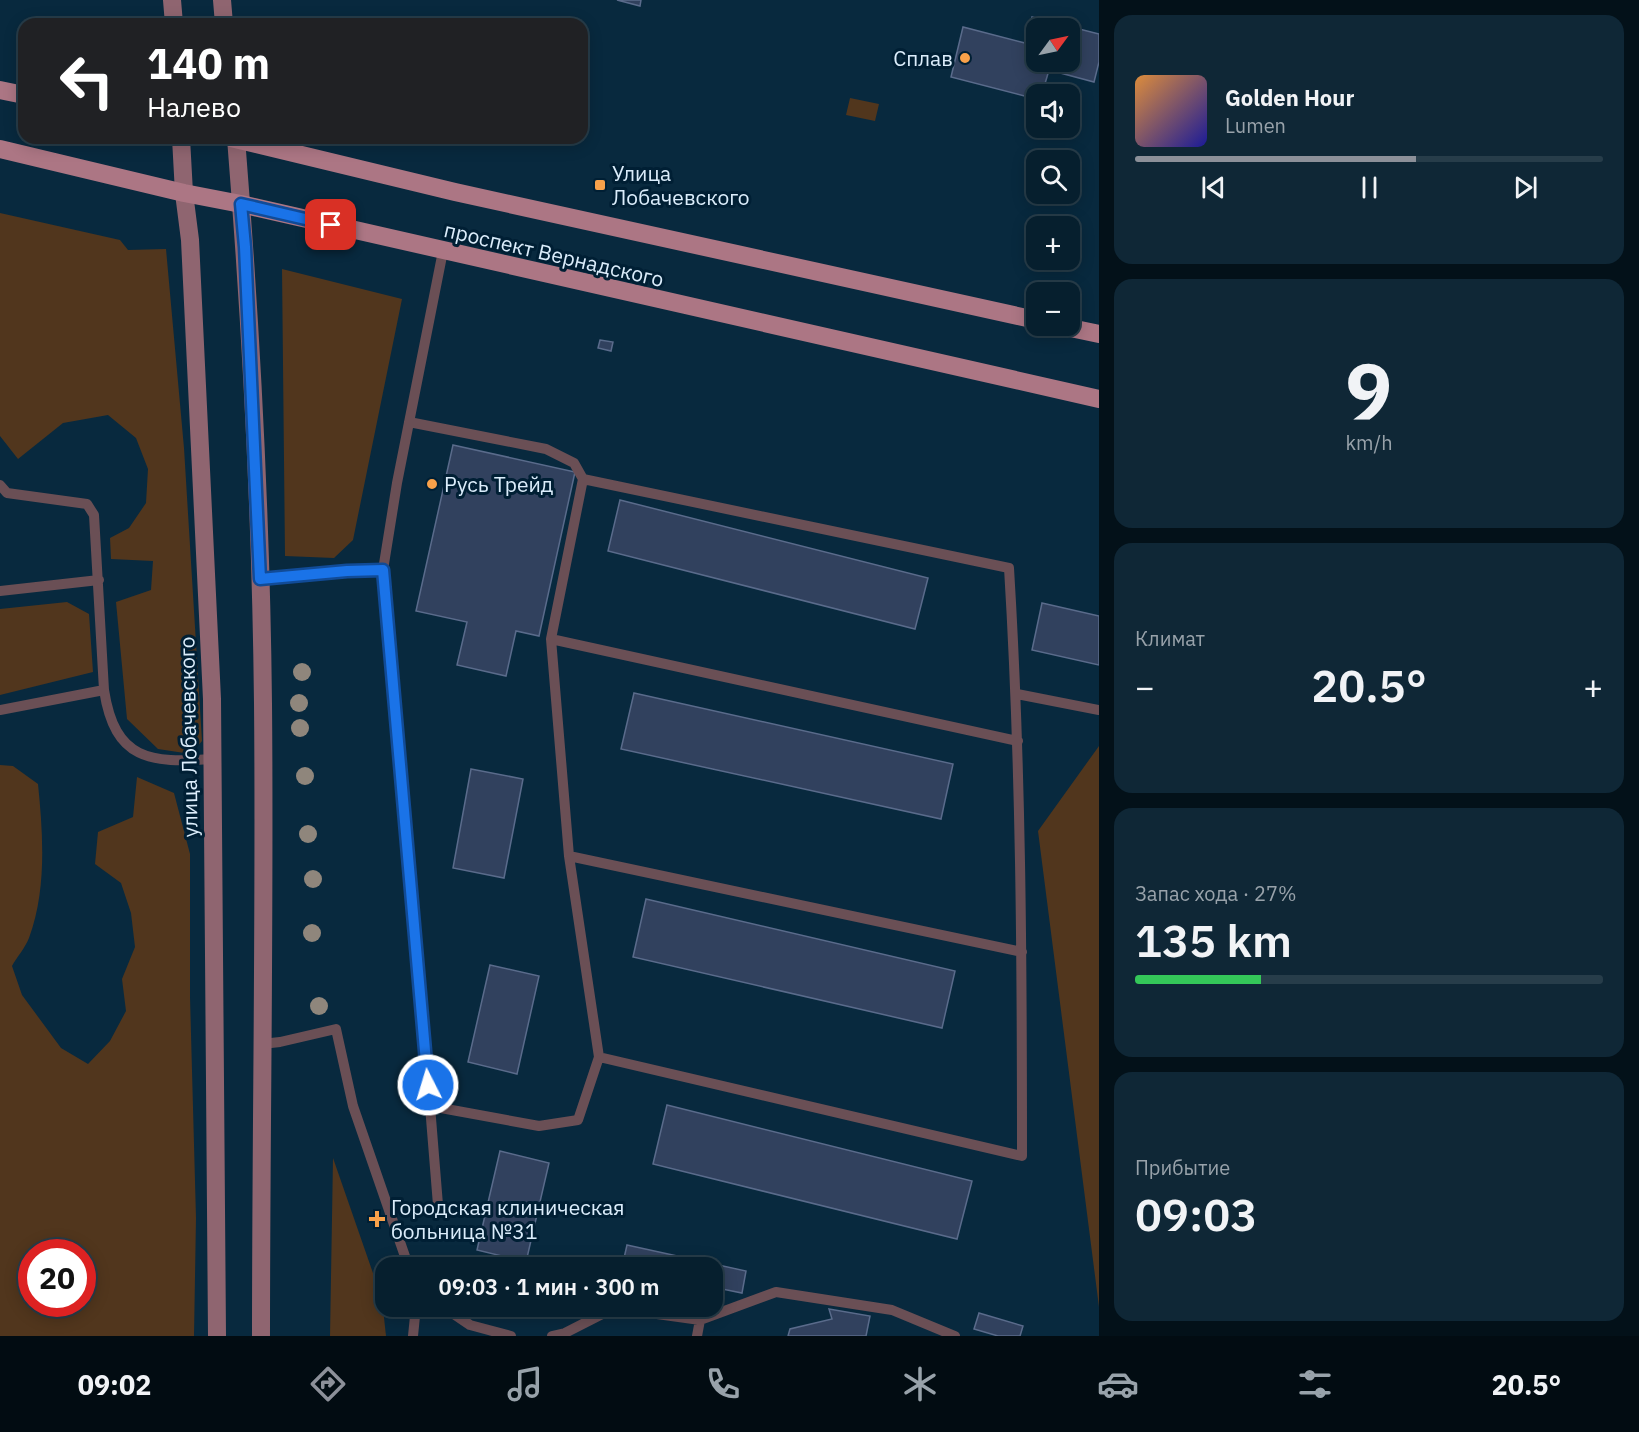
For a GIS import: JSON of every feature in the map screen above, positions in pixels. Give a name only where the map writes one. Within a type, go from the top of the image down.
[{"type":"main road","points":[[172,0],[174,18]]},
{"type":"main road","points":[[222,0],[224,18]]},
{"type":"main road","points":[[0,90],[18,94]]},
{"type":"main road","name":"улица Лобачевского","points":[[181,144],[184,194],[190,240],[212,699],[217,1336]]},
{"type":"main road","points":[[235,144],[245,247],[260,579],[263,706],[261,1336]]},
{"type":"main road","name":"проспект Вернадского","points":[[259,144],[455,192],[1026,318]]},
{"type":"main road","name":"проспект Вернадского","points":[[0,149],[184,194],[241,204],[1099,399]]},
{"type":"main road","points":[[1080,330],[1099,334]]},
{"type":"lane","points":[[438,1205],[383,570],[442,251]]},
{"type":"lane","points":[[409,423],[546,449],[574,463],[583,479],[551,639],[569,856],[600,1057],[578,1120],[539,1126],[430,1106]]},
{"type":"lane","points":[[583,479],[1009,568],[1017,694],[1022,951],[1022,1156],[600,1057]]},
{"type":"lane","points":[[0,485],[7,494],[87,504],[94,515],[104,690],[107,707],[122,741],[133,751],[151,758],[173,761],[212,759]]},
{"type":"lane","points":[[260,579],[383,570]]},
{"type":"lane","points":[[0,591],[99,580]]},
{"type":"lane","points":[[551,639],[1018,741]]},
{"type":"lane","points":[[0,710],[104,690]]},
{"type":"lane","points":[[1017,694],[1099,710]]},
{"type":"lane","points":[[569,856],[1022,951]]},
{"type":"lane","points":[[262,1044],[336,1029],[353,1106],[405,1257]]},
{"type":"lane","points":[[552,1336],[566,1334],[614,1308],[700,1320],[776,1292],[892,1310],[955,1336]]},
{"type":"lane","points":[[413,1336],[415,1317]]},
{"type":"lane","points":[[458,1317],[470,1325],[511,1336]]},
{"type":"lane","points":[[698,1336],[700,1320]]},
{"type":"shaded area","points":[[850,98],[879,104],[875,121],[846,115]]},
{"type":"shaded area","points":[[0,213],[120,240],[128,250],[166,249],[184,448],[202,741],[191,754],[158,749],[127,719],[116,602],[151,590],[153,561],[111,559],[110,538],[129,528],[146,503],[148,469],[136,438],[108,415],[63,423],[18,459],[0,436]]},
{"type":"shaded area","points":[[282,269],[402,299],[353,540],[334,558],[285,556]]},
{"type":"shaded area","points":[[67,602],[89,614],[93,672],[0,695],[0,609]]},
{"type":"shaded area","points":[[1099,746],[1099,1307],[1038,831]]},
{"type":"shaded area","points":[[0,765],[13,766],[38,784],[41,822],[42,861],[39,900],[29,938],[12,966],[22,995],[61,1048],[88,1064],[110,1041],[126,1011],[122,979],[135,947],[131,913],[121,883],[95,864],[98,832],[133,817],[137,777],[174,793],[190,854],[190,997],[196,1218],[194,1336],[0,1336]]},
{"type":"shaded area","points":[[333,1158],[375,1279],[375,1317],[384,1317],[386,1336],[330,1336]]},
{"type":"building","points":[[617,0],[641,0],[640,6]]},
{"type":"building","points":[[963,27],[1025,43],[1026,39],[1026,72],[1048,72],[1045,84],[1026,84],[1026,96],[951,77]]},
{"type":"building","points":[[1080,29],[1099,34],[1099,62],[1094,82],[1056,72],[1080,72]]},
{"type":"building","points":[[600,340],[613,342],[611,351],[598,348]]},
{"type":"building","points":[[453,445],[575,472],[539,636],[516,631],[506,676],[457,665],[467,622],[416,611]]},
{"type":"building","points":[[620,500],[928,578],[915,629],[608,551]]},
{"type":"building","points":[[1042,603],[1099,616],[1099,665],[1032,650]]},
{"type":"building","points":[[634,693],[953,764],[941,819],[621,749]]},
{"type":"building","points":[[471,769],[523,779],[504,878],[453,868]]},
{"type":"building","points":[[646,899],[955,971],[942,1028],[633,957]]},
{"type":"building","points":[[490,965],[539,976],[517,1074],[468,1062]]},
{"type":"building","points":[[667,1105],[972,1181],[957,1239],[653,1164]]},
{"type":"building","points":[[500,1151],[549,1163],[527,1257],[506,1257],[477,1250]]},
{"type":"building","points":[[627,1245],[682,1257],[624,1257]]},
{"type":"building","points":[[723,1266],[746,1271],[742,1293],[723,1289]]},
{"type":"building","points":[[829,1309],[870,1316],[866,1336],[788,1336],[790,1329],[832,1319]]},
{"type":"building","points":[[979,1313],[1023,1326],[1020,1336],[998,1336],[974,1329]]},
{"type":"place","name":"Сплав","points":[[965,58]]},
{"type":"place","name":"Улица Лобачевского","points":[[600,185]]},
{"type":"place","name":"Русь Трейд","points":[[432,484]]},
{"type":"place","name":"Городская клиническая больница №31","points":[[377,1219]]},
{"type":"route","points":[[331,225],[241,204],[245,247],[260,579],[383,570],[428,1085]]}]
